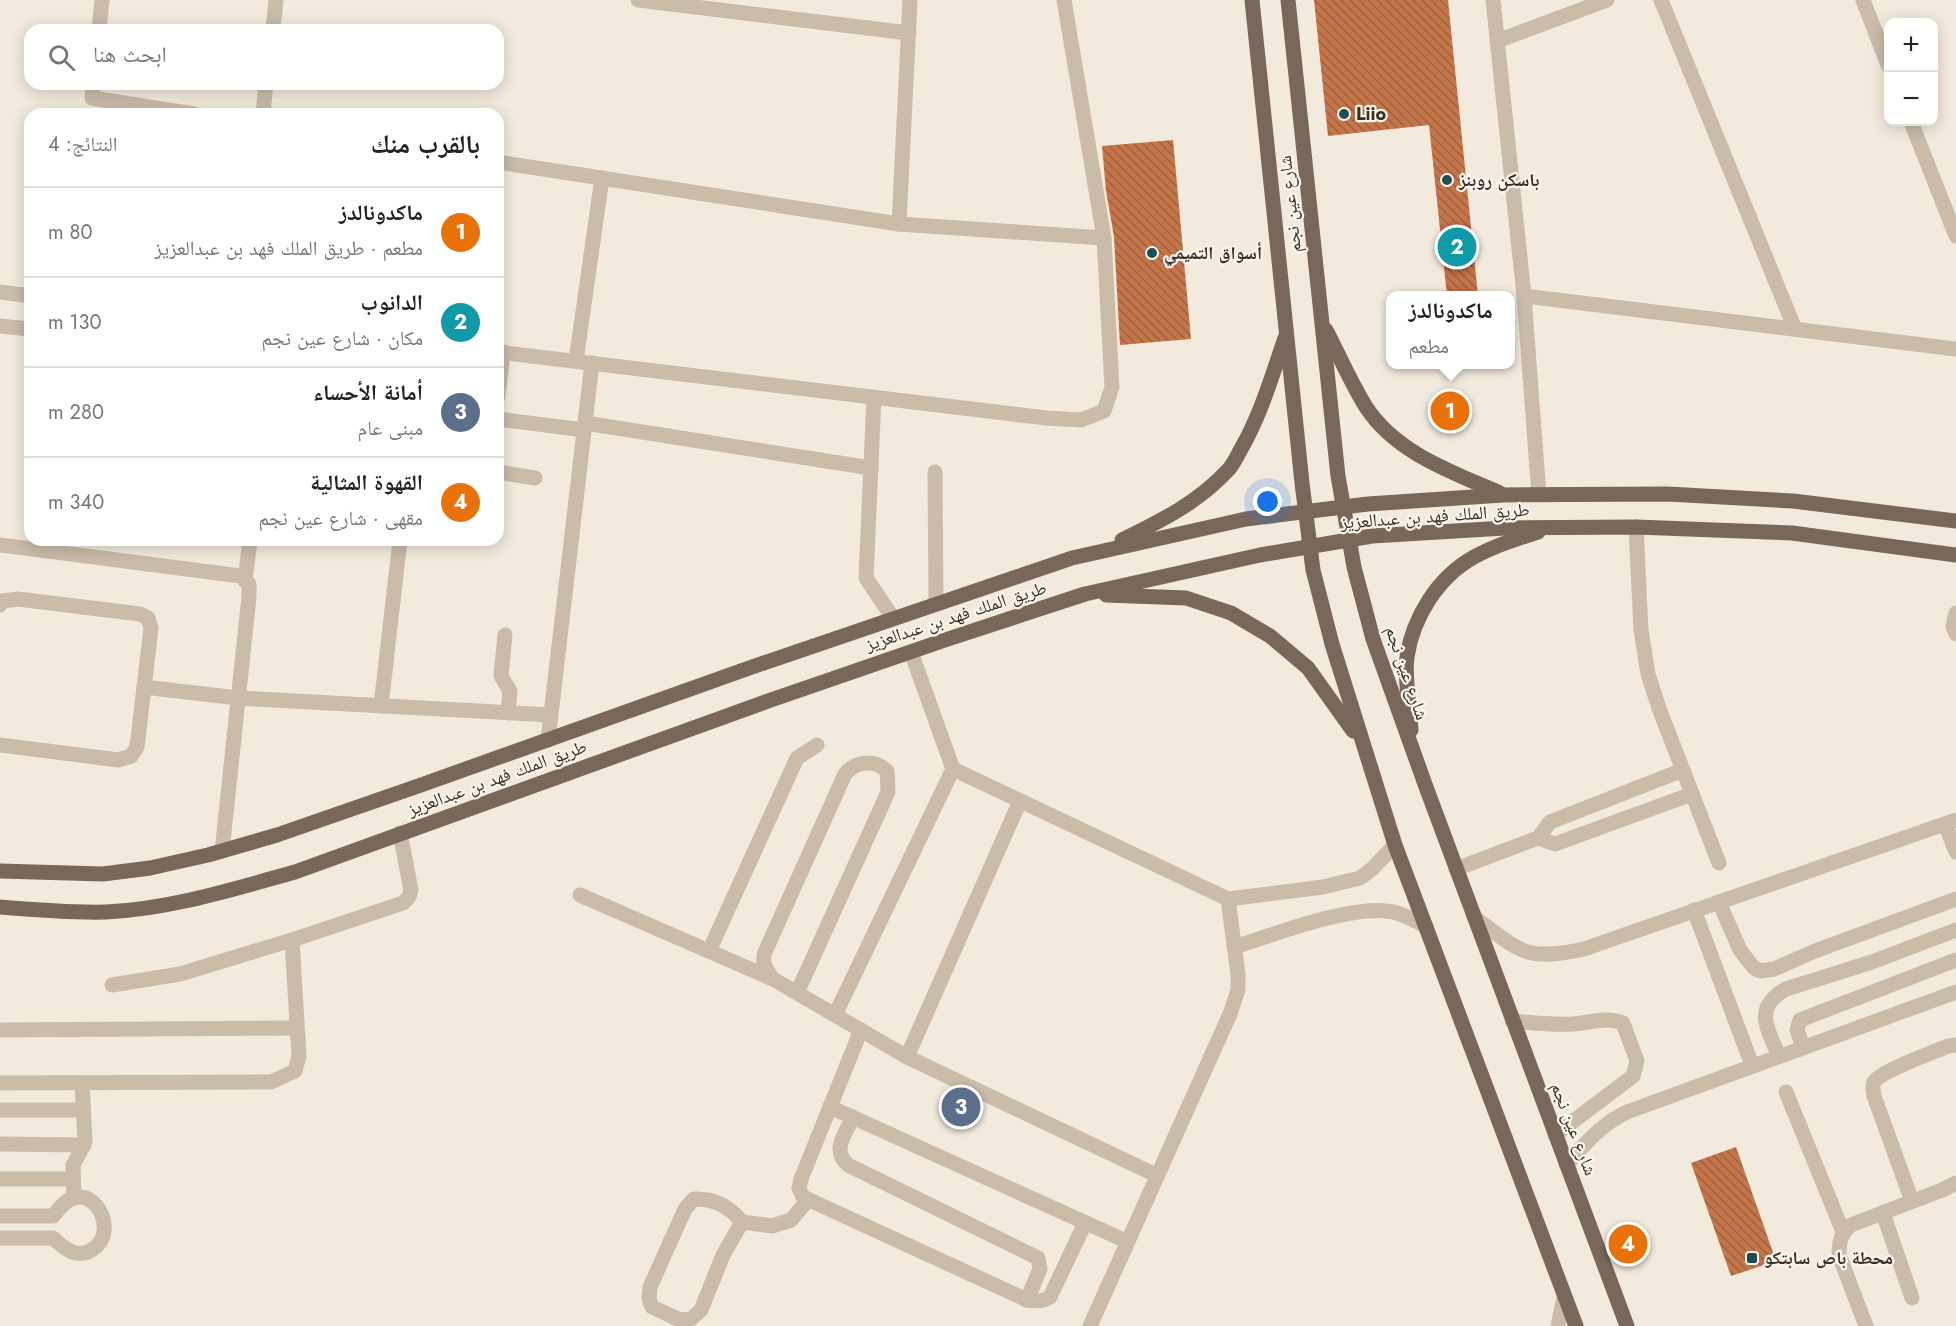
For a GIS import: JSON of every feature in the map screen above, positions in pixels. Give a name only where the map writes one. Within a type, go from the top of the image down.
[{"type":"main road","name":"شارع عين نجم","points":[[1252,0],[1313,570],[1332,644],[1395,845],[1576,1326]]},
{"type":"main road","name":"شارع عين نجم","points":[[1288,0],[1343,507],[1348,540],[1373,639],[1512,1021],[1627,1326]]},
{"type":"main road","points":[[1322,321],[1367,409],[1396,440],[1427,461],[1503,495]]},
{"type":"main road","points":[[1099,551],[1170,516],[1201,495],[1231,467],[1249,435],[1265,397],[1287,332]]},
{"type":"main road","name":"طريق الملك فهد بن عبدالعزيز","points":[[0,872],[103,874],[150,868],[222,851],[277,835],[892,618],[1072,558],[1246,519],[1343,507],[1503,495],[1668,494],[1793,501],[1956,521]]},
{"type":"main road","name":"طريق الملك فهد بن عبدالعزيز","points":[[0,907],[48,912],[107,912],[218,894],[295,872],[911,652],[1085,594],[1252,556],[1372,536],[1472,530],[1636,527],[1792,533],[1956,555]]},
{"type":"main road","points":[[1412,748],[1407,658],[1414,629],[1426,603],[1446,579],[1472,558],[1501,544],[1552,528]]},
{"type":"main road","points":[[1085,594],[1186,598],[1231,613],[1270,636],[1308,668],[1363,746]]},
{"type":"street","points":[[100,24],[102,0]]},
{"type":"street","points":[[274,24],[276,0]]},
{"type":"street","points":[[638,0],[909,33]]},
{"type":"street","points":[[899,225],[910,0]]},
{"type":"street","points":[[504,352],[1046,418],[1081,420],[1104,411],[1112,387],[1104,238],[1064,0]]},
{"type":"street","points":[[1493,0],[1524,296],[1539,495]]},
{"type":"street","points":[[1497,41],[1607,0]]},
{"type":"street","points":[[1661,0],[1796,329]]},
{"type":"street","points":[[1863,0],[1884,55]]},
{"type":"street","points":[[93,90],[92,98],[156,108]]},
{"type":"street","points":[[264,108],[265,90]]},
{"type":"street","points":[[1913,126],[1956,236]]},
{"type":"street","points":[[504,163],[899,225],[1104,238]]},
{"type":"street","points":[[548,740],[584,426],[584,362],[602,178]]},
{"type":"street","points":[[0,292],[24,295]]},
{"type":"street","points":[[1524,296],[1956,349]]},
{"type":"street","points":[[0,326],[24,328]]},
{"type":"street","points":[[874,397],[866,578],[892,618]]},
{"type":"street","points":[[504,419],[584,426],[871,468]]},
{"type":"street","points":[[936,472],[936,603]]},
{"type":"street","points":[[504,473],[535,478]]},
{"type":"street","points":[[1636,527],[1641,630],[1648,674],[1719,863]]},
{"type":"street","points":[[0,545],[24,546]]},
{"type":"street","points":[[42,546],[84,547],[241,576],[249,584],[222,851]]},
{"type":"street","points":[[245,580],[249,546]]},
{"type":"street","points":[[381,706],[399,546]]},
{"type":"street","points":[[0,605],[3,601],[18,599],[140,614],[148,618],[151,628],[137,747],[131,756],[118,760],[0,745]]},
{"type":"street","points":[[1956,612],[1953,626],[1956,634]]},
{"type":"street","points":[[505,635],[501,676],[510,691],[508,713]]},
{"type":"street","points":[[911,652],[953,769],[1228,899],[1323,887],[1360,878],[1395,845]]},
{"type":"street","points":[[144,687],[238,698],[551,715]]},
{"type":"street","points":[[709,951],[797,758],[817,745]]},
{"type":"street","points":[[773,979],[762,959],[845,774],[852,766],[861,764],[868,763],[884,768],[889,775],[888,792],[797,993]]},
{"type":"street","points":[[835,1015],[953,769]]},
{"type":"street","points":[[1456,869],[1538,838],[1550,822],[1683,770]]},
{"type":"street","points":[[1628,791],[1637,814]]},
{"type":"street","points":[[1538,838],[1556,844],[1692,794]]},
{"type":"street","points":[[907,1057],[1020,801]]},
{"type":"street","points":[[1584,809],[1593,830]]},
{"type":"street","points":[[1474,917],[1516,949],[1535,955],[1556,955],[1584,949],[1951,822],[1956,852]]},
{"type":"street","points":[[112,985],[180,974],[403,903],[410,897],[411,890],[400,833]]},
{"type":"street","points":[[580,895],[773,979],[907,1057],[1156,1175]]},
{"type":"street","points":[[1090,1326],[1126,1241],[1230,1014],[1238,990],[1228,899]]},
{"type":"street","points":[[1719,902],[1740,950],[1754,968],[1761,970],[1774,969],[1815,951],[1956,899]]},
{"type":"street","points":[[1695,910],[1752,1065]]},
{"type":"street","points":[[1234,947],[1334,917],[1367,911],[1396,913],[1426,926]]},
{"type":"street","points":[[1779,1056],[1769,1033],[1766,1014],[1769,1001],[1774,996],[1786,989],[1872,962],[1956,930]]},
{"type":"street","points":[[0,1083],[271,1082],[295,1071],[299,1056],[292,940]]},
{"type":"street","points":[[1803,1047],[1797,1030],[1800,1020],[1956,960]]},
{"type":"street","points":[[1566,1165],[1608,1121],[1627,1112],[1956,992]]},
{"type":"street","points":[[1512,1021],[1557,1024],[1612,1019],[1623,1023],[1631,1041],[1637,1061],[1633,1076],[1555,1135]]},
{"type":"street","points":[[0,1030],[297,1028]]},
{"type":"street","points":[[861,1030],[801,1179],[799,1188],[803,1197],[1027,1300],[1045,1301],[1050,1297],[1085,1223]]},
{"type":"street","points":[[1912,1201],[1874,1096],[1872,1089],[1874,1081],[1886,1073],[1948,1046],[1956,1045]]},
{"type":"street","points":[[74,1198],[74,1161],[84,1145],[82,1083]]},
{"type":"street","points":[[1786,1092],[1843,1232]]},
{"type":"street","points":[[830,1107],[1126,1241]]},
{"type":"street","points":[[0,1110],[82,1110]]},
{"type":"street","points":[[853,1118],[839,1148],[841,1158],[848,1165],[1038,1258],[1040,1269],[1027,1300]]},
{"type":"street","points":[[0,1144],[84,1145]]},
{"type":"street","points":[[0,1179],[73,1179]]},
{"type":"street","points":[[1866,1326],[1839,1255],[1843,1232],[1851,1225],[1956,1183]]},
{"type":"street","points":[[0,1238],[53,1238],[67,1251],[76,1254],[87,1252],[96,1247],[104,1237],[103,1215],[98,1207],[81,1197],[74,1198],[61,1206],[53,1216],[53,1238]]},
{"type":"street","points":[[742,1222],[723,1255],[701,1310],[691,1319],[680,1320],[652,1307],[649,1298],[650,1287],[685,1209],[694,1199],[706,1198],[732,1210],[742,1222],[772,1226],[791,1220],[808,1200]]},
{"type":"street","points":[[1883,1213],[1912,1298]]},
{"type":"street","points":[[0,1216],[53,1216]]},
{"type":"street","points":[[1558,1326],[1564,1297]]},
{"type":"building","points":[[1314,0],[1448,0],[1477,291],[1446,291],[1429,125],[1328,136]]},
{"type":"building","points":[[1173,140],[1191,339],[1120,345],[1114,237],[1106,191],[1102,146]]},
{"type":"building","points":[[1736,1147],[1776,1261],[1731,1276],[1691,1163]]},
{"type":"place","name":"Liio","points":[[1344,114]]},
{"type":"place","name":"باسكن روبنز","points":[[1447,180]]},
{"type":"place","name":"الدانوب","points":[[1457,247]]},
{"type":"place","name":"أسواق التميمي","points":[[1152,253]]},
{"type":"place","name":"ماكدونالدز","points":[[1450,411]]},
{"type":"place","name":"أمانة الأحساء","points":[[961,1107]]},
{"type":"place","name":"القهوة المثالية","points":[[1628,1244]]},
{"type":"place","name":"محطة باص سابتكو","points":[[1752,1258]]}]
